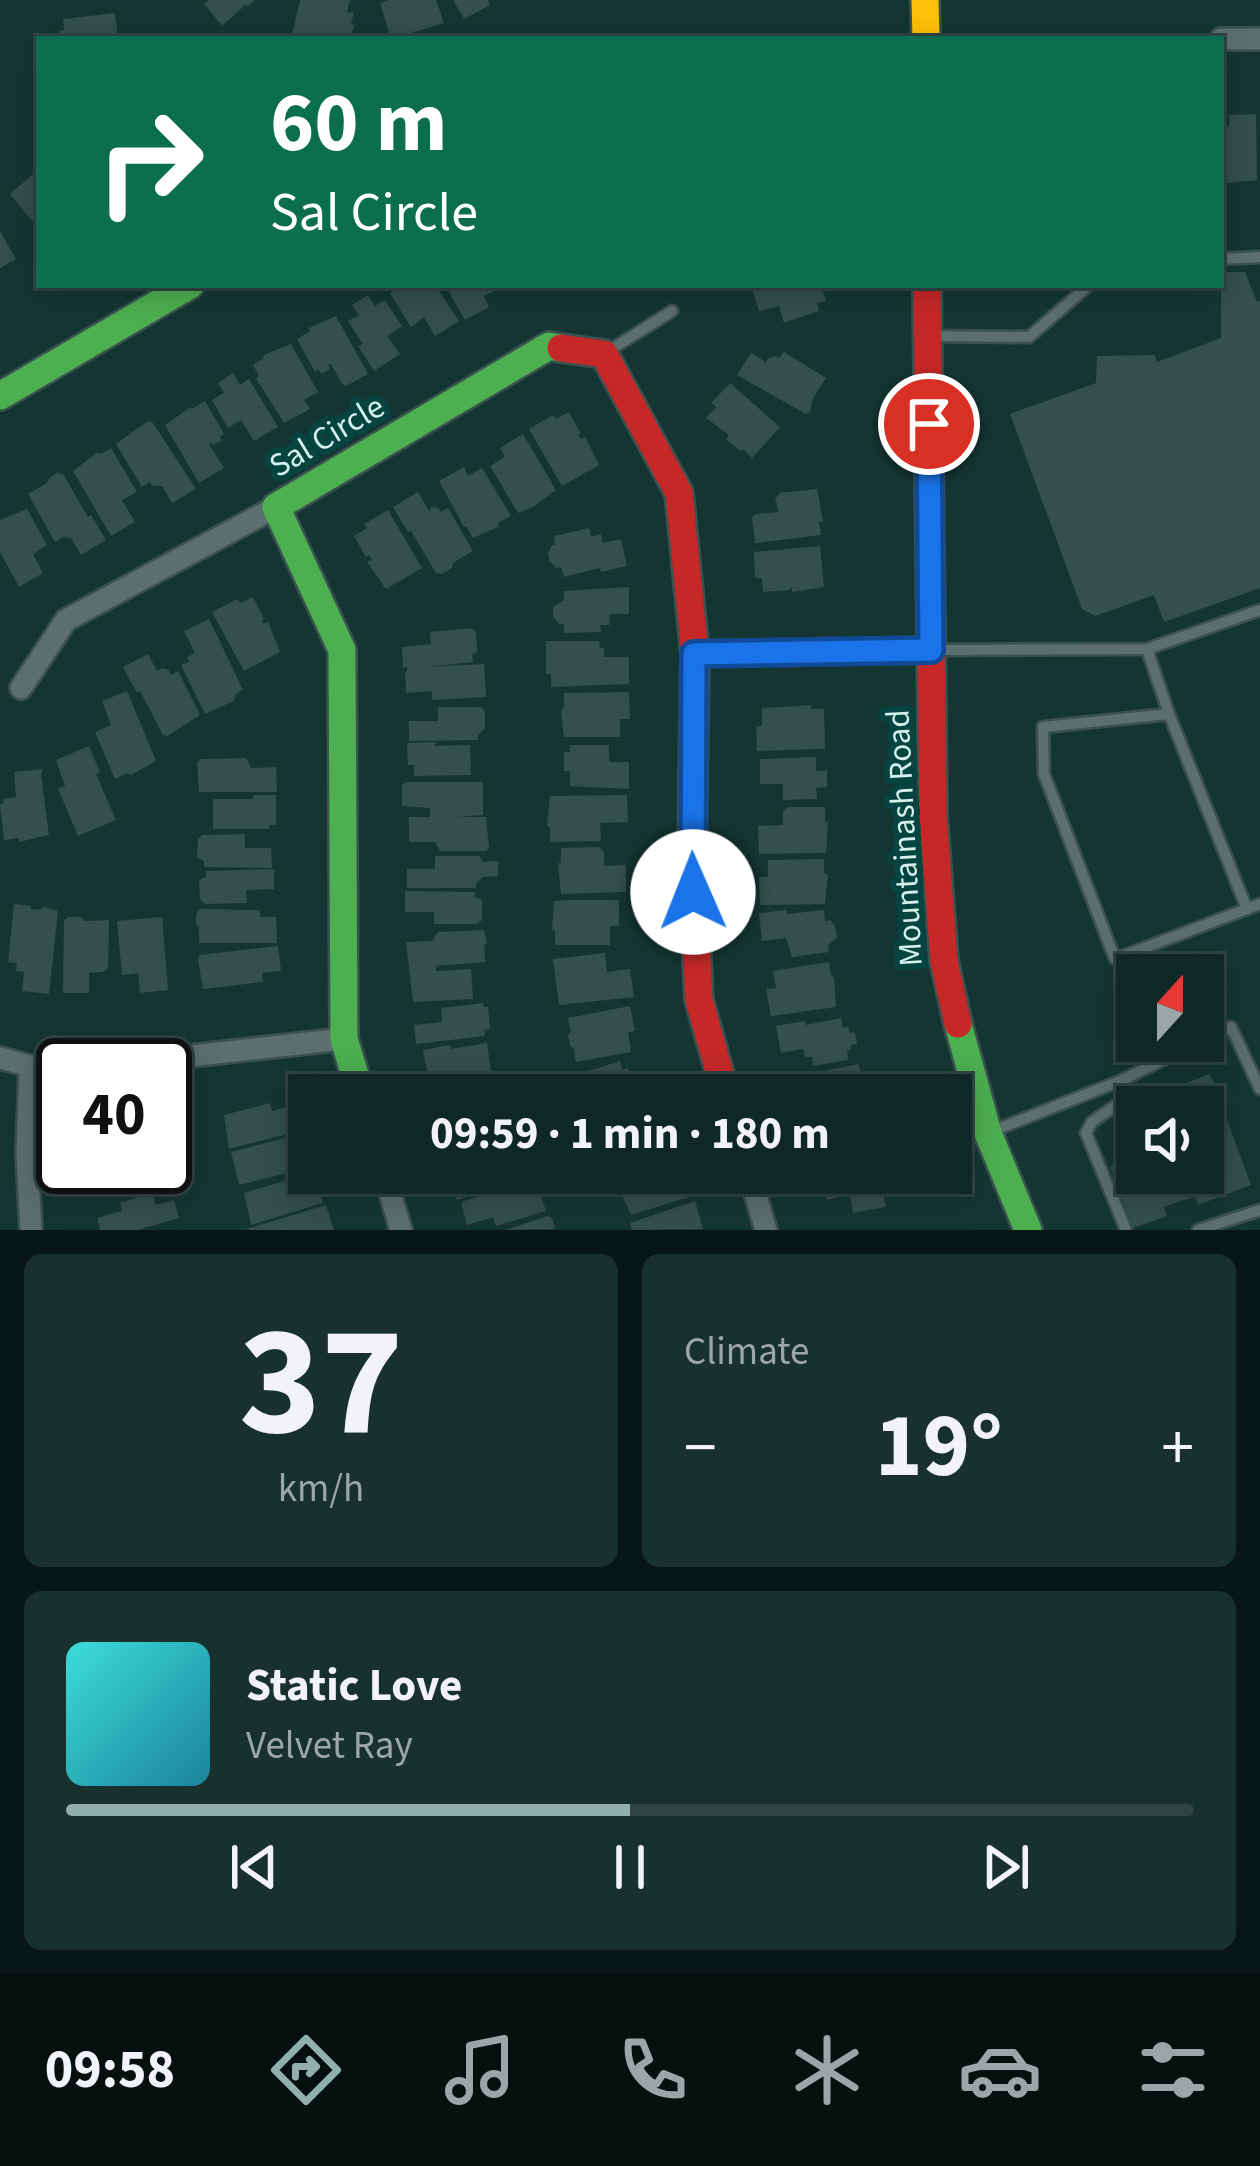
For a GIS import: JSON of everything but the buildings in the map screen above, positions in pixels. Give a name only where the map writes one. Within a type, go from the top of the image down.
[{"type":"street","points":[[925,0],[926,36]]},
{"type":"street","points":[[1224,39],[1260,39]]},
{"type":"street","points":[[0,396],[185,288]]},
{"type":"street","name":"Mountainash Road","points":[[927,288],[933,814],[944,962],[988,1132],[1028,1230]]},
{"type":"street","name":"Sal Circle","points":[[355,1074],[344,1039],[342,650],[276,507],[549,346],[604,354]]},
{"type":"street","points":[[604,354],[679,493],[694,654],[692,856],[698,1000],[721,1074]]},
{"type":"street","points":[[21,688],[65,620],[276,507]]},
{"type":"street","points":[[694,654],[931,650]]},
{"type":"street","points":[[192,1056],[344,1039]]},
{"type":"street","points":[[0,1058],[36,1066]]},
{"type":"street","points":[[30,1066],[31,1230]]},
{"type":"street","points":[[390,1194],[401,1230]]},
{"type":"street","points":[[755,1194],[766,1230]]},
{"type":"lane","points":[[1224,259],[1260,257]]},
{"type":"lane","points":[[928,336],[1029,337],[1086,288]]},
{"type":"lane","points":[[604,354],[672,311]]},
{"type":"lane","points":[[931,650],[1147,650],[1260,610]]},
{"type":"lane","points":[[1147,650],[1169,714],[1253,906],[1115,958],[1044,774],[1043,728],[1169,714]]},
{"type":"lane","points":[[1224,1030],[1231,1027],[1260,1089]]},
{"type":"lane","points":[[988,1132],[1159,1062]]},
{"type":"lane","points":[[1120,1081],[1122,1086]]},
{"type":"lane","points":[[1116,1106],[1086,1133],[1126,1230]]},
{"type":"lane","points":[[1198,1230],[1260,1210]]},
{"type":"traffic: fast","points":[[0,396],[185,288]]},
{"type":"traffic: fast","points":[[355,1074],[344,1039],[342,650],[276,507],[549,346],[561,348]]},
{"type":"traffic: fast","points":[[958,1024],[988,1133],[1028,1230]]},
{"type":"traffic: slow","points":[[925,0],[926,36]]},
{"type":"traffic: jam","points":[[927,288],[933,814],[944,961],[958,1024]]},
{"type":"traffic: jam","points":[[561,348],[604,354],[679,493],[695,654],[692,856],[699,1000],[720,1074]]},
{"type":"route","points":[[693,892],[694,654],[931,650],[929,424]]}]
